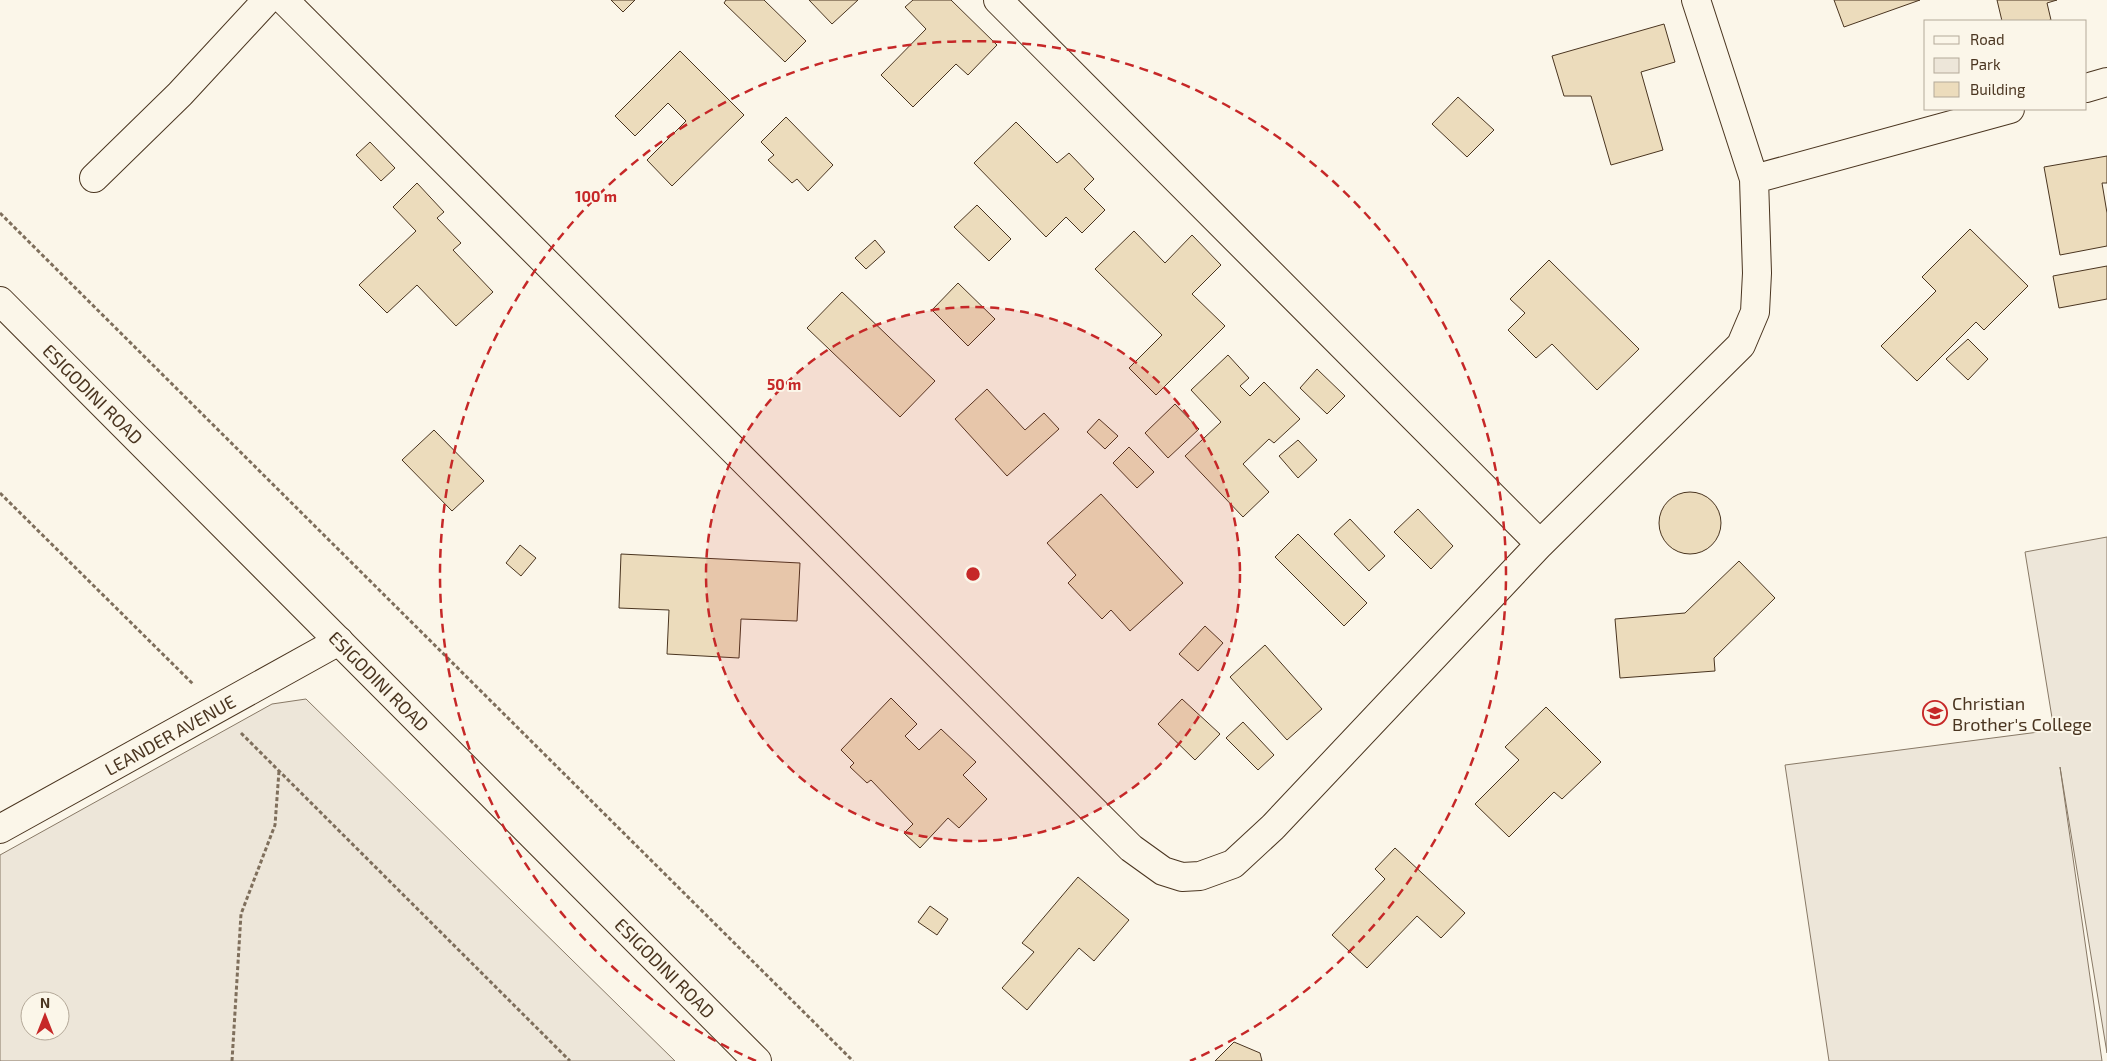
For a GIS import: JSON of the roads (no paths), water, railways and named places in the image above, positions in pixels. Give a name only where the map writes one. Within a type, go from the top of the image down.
[{"type":"street","points":[[94,178],[180,94],[267,0]]},
{"type":"street","points":[[284,0],[1124,841],[1164,871],[1182,877],[1200,876],[1233,864],[1273,827],[1540,544],[1741,345],[1755,312],[1757,273],[1754,179],[1696,0]]},
{"type":"street","points":[[998,0],[1540,544]]},
{"type":"street","points":[[2087,88],[2107,82]]},
{"type":"street","points":[[1754,179],[2006,110]]},
{"type":"street","name":"ESIGODINI ROAD","points":[[0,301],[757,1061]]},
{"type":"street","name":"LEANDER AVENUE","points":[[0,829],[339,641]]},
{"type":"place","name":"Christian Brother's College","points":[[1935,713]]}]
